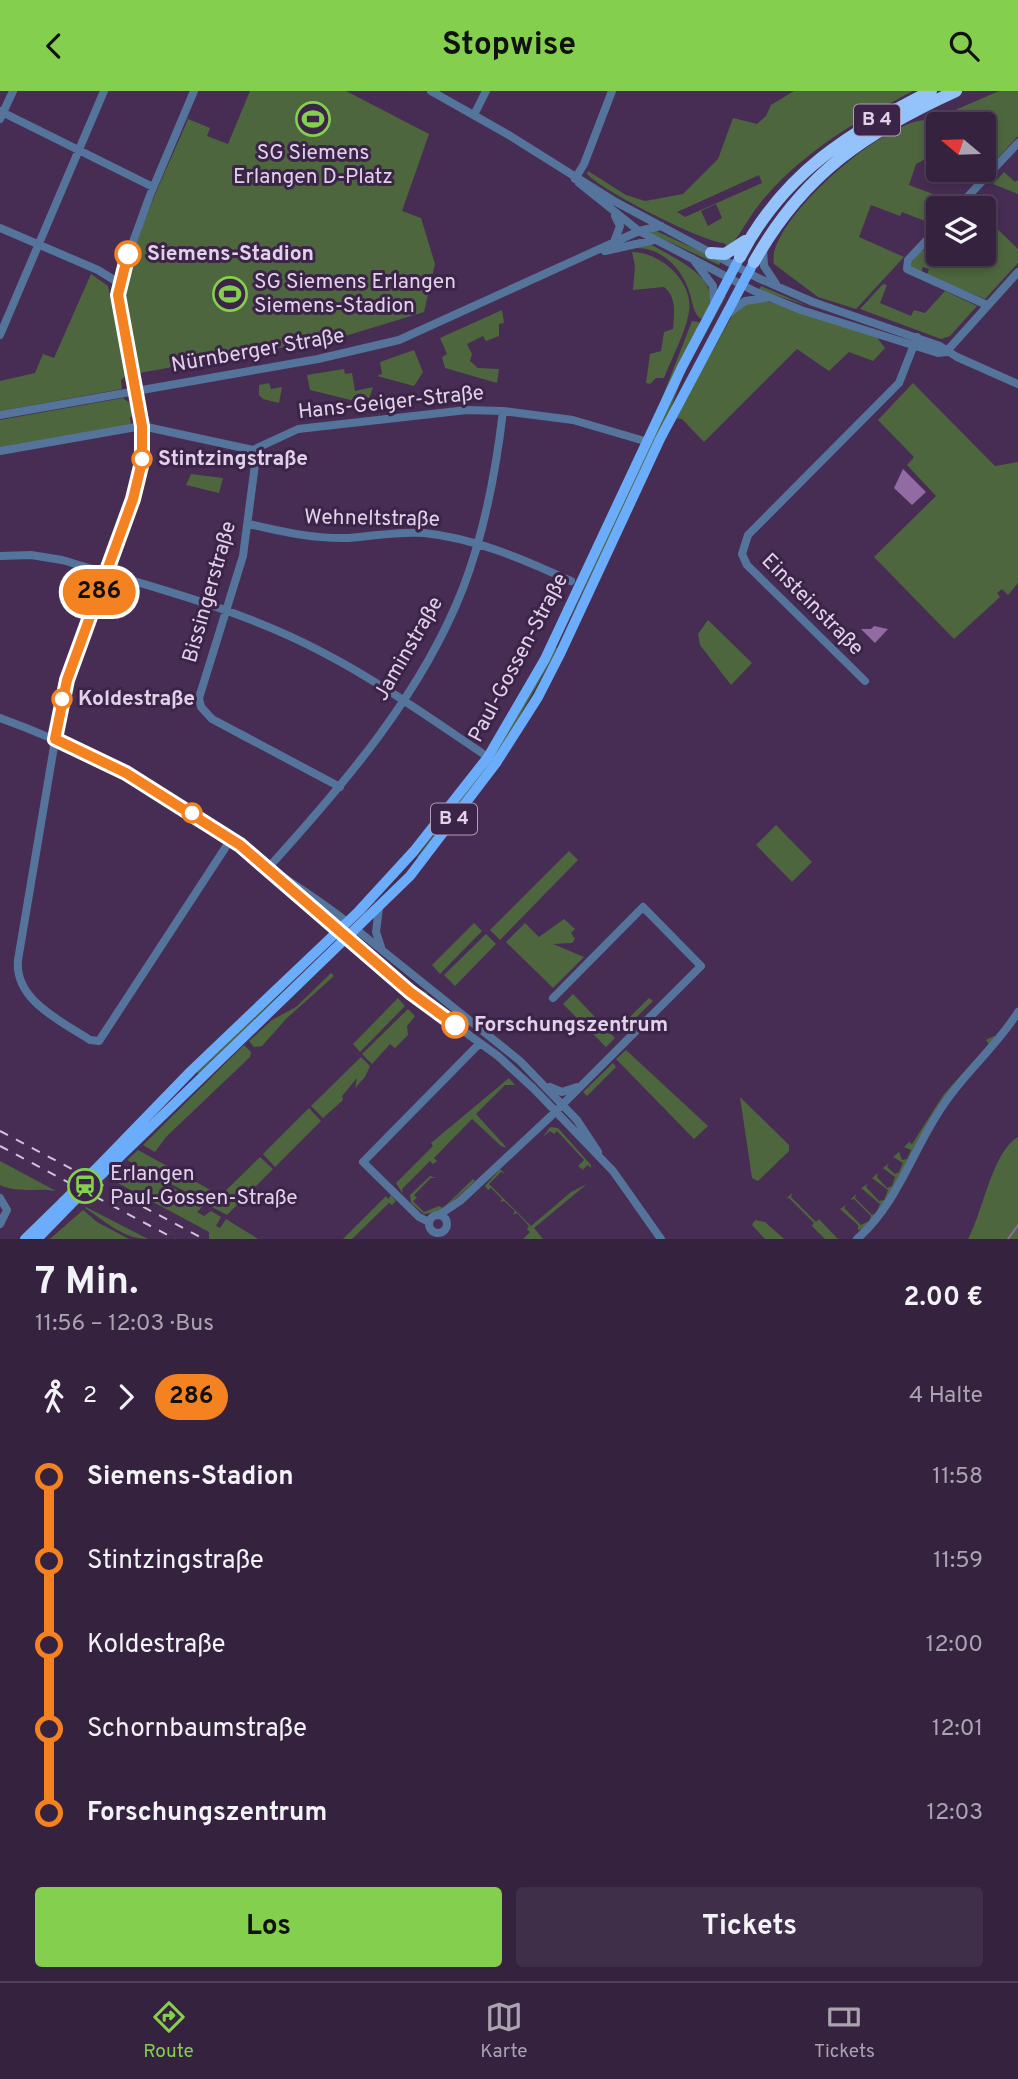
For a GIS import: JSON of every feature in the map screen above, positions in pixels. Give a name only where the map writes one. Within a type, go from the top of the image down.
[{"type":"highway","name":"B 4","points":[[737,261],[752,234],[786,188],[826,152],[931,91]]},
{"type":"highway","name":"B 4","points":[[751,267],[765,241],[803,191],[841,156],[878,130],[956,91]]},
{"type":"highway","points":[[711,253],[734,250],[752,234]]},
{"type":"main road","name":"Paul-Gossen-Straße","points":[[25,1239],[67,1203],[347,922],[414,851],[488,757],[552,658],[648,442],[737,261]]},
{"type":"main road","name":"Paul-Gossen-Straße","points":[[190,1081],[379,908],[425,857],[496,763],[552,658],[664,430],[751,267]]},
{"type":"main road","name":"B 4","points":[[414,851],[416,858],[425,857]]},
{"type":"main road","points":[[347,922],[357,930]]},
{"type":"main road","points":[[338,929],[348,937]]},
{"type":"main road","name":"Paul-Gossen-Straße","points":[[37,1239],[67,1203]]},
{"type":"street","points":[[13,91],[1,114],[153,187]]},
{"type":"street","points":[[0,335],[104,91]]},
{"type":"street","points":[[194,91],[153,187],[119,283],[118,299],[142,426],[143,457],[136,489],[67,680],[18,960],[18,976],[30,997],[96,1042],[103,1038],[231,839]]},
{"type":"street","points":[[431,91],[575,179],[711,253],[751,267],[781,289],[946,352],[1018,384]]},
{"type":"street","points":[[474,115],[486,91]]},
{"type":"street","points":[[575,179],[612,91]]},
{"type":"street","points":[[968,196],[1018,143]]},
{"type":"street","points":[[575,179],[611,211],[639,231],[729,277],[739,289],[916,340]]},
{"type":"street","points":[[611,211],[620,226],[614,242]]},
{"type":"street","name":"Nürnberger Straße","points":[[0,415],[339,355],[399,340],[639,231],[661,226]]},
{"type":"street","points":[[0,228],[119,283]]},
{"type":"street","name":"Nürnberger Straße","points":[[589,256],[644,240],[654,240]]},
{"type":"street","points":[[765,241],[764,267],[768,276],[781,289]]},
{"type":"street","points":[[926,241],[908,260],[907,269],[988,305]]},
{"type":"street","points":[[692,259],[713,286],[713,307]]},
{"type":"street","points":[[946,352],[1018,272]]},
{"type":"street","points":[[723,319],[745,302],[771,299]]},
{"type":"street","name":"Einsteinstraße","points":[[865,681],[747,565],[742,557],[743,549],[748,535],[899,383],[916,340]]},
{"type":"street","name":"Hans-Geiger-Straße","points":[[257,449],[275,437],[298,429],[453,411],[503,411],[573,420],[648,442]]},
{"type":"street","name":"Jaminstraße","points":[[269,867],[340,787],[401,701],[451,615],[477,544],[496,467],[503,411]]},
{"type":"street","points":[[0,451],[142,426],[257,449]]},
{"type":"street","name":"Bissingerstraße","points":[[257,449],[249,524],[226,613],[200,691],[201,706],[212,719],[340,787]]},
{"type":"street","name":"Wehneltstraße","points":[[249,524],[297,536],[351,538],[411,533],[477,544],[571,582]]},
{"type":"street","points":[[0,556],[46,556],[106,573],[226,613],[324,652],[488,757]]},
{"type":"street","points":[[0,719],[55,739],[126,773],[231,839],[347,922]]},
{"type":"street","points":[[269,867],[338,929]]},
{"type":"street","points":[[429,1222],[460,1201],[559,1108],[701,966],[643,907],[553,998]]},
{"type":"street","points":[[379,908],[376,932],[382,950]]},
{"type":"street","points":[[357,930],[513,1055],[536,1077],[559,1108]]},
{"type":"street","points":[[348,937],[410,992],[480,1043],[585,1129],[603,1160],[661,1239]]},
{"type":"street","points":[[858,1239],[882,1214],[944,1102],[1000,1040],[1018,1012]]},
{"type":"street","points":[[455,1025],[463,1027],[469,1022]]},
{"type":"street","points":[[460,1201],[442,1236],[432,1231],[429,1222],[419,1217],[363,1162],[480,1043]]},
{"type":"street","points":[[536,1077],[559,1092],[582,1084]]},
{"type":"street","points":[[0,1198],[7,1210],[0,1224]]},
{"type":"street","points":[[439,1215],[447,1225]]},
{"type":"green space","points":[[250,91],[346,91],[429,134],[402,211],[421,218],[435,264],[424,312],[342,337],[139,373],[126,293],[128,274],[141,230],[188,119],[210,128],[207,136],[228,144]]},
{"type":"green space","points":[[794,91],[913,91],[854,124],[799,164],[762,201],[729,248],[724,243],[653,215],[587,174],[588,171],[626,195],[645,201],[683,194],[718,159],[733,118],[757,124],[766,116],[771,105]],"holes":[[[759,175],[762,183],[685,217],[677,212]],[[716,204],[722,218],[708,226],[701,211]]]},
{"type":"green space","points":[[999,91],[1018,91],[1018,136],[996,160],[996,112],[951,112]]},
{"type":"green space","points":[[926,121],[926,159],[916,164],[909,185],[933,194],[926,196],[926,220],[902,212],[900,216],[871,205],[859,237],[904,257],[856,309],[818,297],[774,264],[776,246],[789,223],[809,198],[835,173],[889,133],[913,123]]},
{"type":"green space","points":[[1004,172],[1015,182],[1018,180],[1018,194],[993,184]]},
{"type":"green space","points":[[996,228],[1018,249],[1018,263],[985,299],[927,275],[929,269],[923,267],[921,273],[911,268],[912,262],[922,250],[926,252],[926,266],[996,266]]},
{"type":"green space","points":[[652,229],[721,261],[719,265],[648,232]]},
{"type":"green space","points":[[650,244],[687,265],[706,284],[710,294],[709,306],[701,319],[677,269],[654,251],[635,248]]},
{"type":"green space","points":[[632,252],[653,257],[673,270],[681,279],[689,301],[685,329],[664,378],[656,378],[650,384],[646,383],[650,354],[661,351],[664,332],[673,329],[674,306],[664,287],[633,290],[635,266]]},
{"type":"green space","points":[[91,274],[108,286],[126,376],[121,380],[122,389],[0,411],[0,381],[35,373],[43,354],[54,358]]},
{"type":"green space","points":[[883,284],[887,285],[880,303],[911,316],[914,310],[925,313],[945,291],[977,306],[950,336],[941,339],[860,309]]},
{"type":"green space","points":[[761,286],[807,306],[759,290]]},
{"type":"green space","points":[[723,294],[726,296],[683,375],[669,413],[566,628],[675,387]]},
{"type":"green space","points":[[763,300],[875,335],[885,348],[873,361],[849,352],[829,371],[797,349],[704,442],[682,419],[675,418],[733,314],[744,304]]},
{"type":"green space","points":[[502,310],[504,323],[499,324],[499,336],[486,341],[483,336],[467,344],[472,354],[470,361],[478,368],[499,369],[497,383],[445,368],[442,357],[447,354],[440,338]]},
{"type":"green space","points":[[692,321],[699,322],[699,327],[657,411]]},
{"type":"green space","points":[[414,350],[423,372],[414,386],[377,376],[382,374],[380,362]]},
{"type":"green space","points":[[344,369],[345,374],[352,373],[355,391],[373,387],[367,404],[310,390],[307,375]]},
{"type":"green space","points":[[269,383],[271,389],[282,387],[279,403],[263,399],[259,395],[259,385]]},
{"type":"green space","points":[[913,383],[995,466],[1018,462],[1018,583],[1008,595],[1002,589],[997,593],[1000,597],[954,639],[874,557],[936,496],[907,465],[914,457],[878,420]]},
{"type":"green space","points":[[123,398],[131,404],[134,416],[130,417],[131,425],[0,448],[0,420]]},
{"type":"green space","points":[[191,474],[223,478],[219,493],[186,485]]},
{"type":"green space","points":[[708,620],[752,663],[731,685],[700,645],[698,634]]},
{"type":"green space","points":[[555,647],[558,648],[503,746],[419,858],[417,857],[496,751]]},
{"type":"green space","points":[[776,825],[812,862],[792,882],[756,845]]},
{"type":"green space","points":[[569,851],[578,860],[500,940],[490,930]]},
{"type":"green space","points":[[564,919],[575,929],[571,933],[575,939],[572,943],[553,944],[584,957],[553,988],[506,942],[525,923],[539,937]]},
{"type":"green space","points":[[474,923],[482,931],[440,974],[432,965]]},
{"type":"green space","points":[[486,934],[496,944],[455,986],[444,975]]},
{"type":"green space","points":[[363,943],[414,987],[428,993],[424,997],[418,993]]},
{"type":"green space","points":[[330,944],[199,1074],[196,1071]]},
{"type":"green space","points":[[331,973],[334,976],[287,1018],[262,1046],[254,1047],[249,1041],[272,1020],[296,1007]]},
{"type":"green space","points":[[573,994],[615,1038],[606,1047],[563,1004]]},
{"type":"green space","points":[[398,998],[405,1006],[360,1052],[353,1044]]},
{"type":"green space","points":[[649,998],[653,1001],[619,1034],[616,1031]]},
{"type":"green space","points":[[408,1009],[415,1016],[407,1026],[408,1035],[395,1048],[390,1044],[372,1064],[362,1054]]},
{"type":"green space","points":[[994,1036],[996,1039],[940,1103],[883,1207],[862,1229],[858,1230],[858,1225],[840,1209],[846,1205],[844,1208],[861,1225],[869,1221],[871,1216],[854,1199],[850,1200],[856,1194],[855,1198],[872,1215],[876,1213],[880,1204],[861,1188],[868,1184],[866,1187],[879,1201],[884,1200],[888,1190],[872,1178],[878,1173],[877,1177],[887,1188],[892,1186],[895,1177],[883,1168],[889,1163],[887,1167],[895,1174],[899,1172],[903,1163],[893,1157],[899,1152],[902,1160],[907,1159],[911,1150],[904,1147],[909,1142],[912,1144],[944,1094],[989,1044],[986,1040]]},
{"type":"green space","points":[[244,1045],[251,1052],[250,1057],[166,1137],[155,1152],[143,1145]]},
{"type":"green space","points":[[626,1050],[708,1126],[694,1139],[616,1059]]},
{"type":"green space","points":[[361,1057],[370,1066],[365,1077],[355,1088],[357,1078],[342,1096],[343,1100],[323,1118],[311,1106]]},
{"type":"green space","points":[[613,1063],[616,1067],[587,1096],[583,1092]]},
{"type":"green space","points":[[509,1078],[515,1085],[505,1085],[476,1114],[507,1148],[501,1146],[472,1119],[434,1158],[437,1161],[433,1164],[430,1161],[402,1189],[403,1194],[396,1183],[433,1146],[431,1143]]},
{"type":"green space","points":[[740,1097],[789,1145],[789,1151],[758,1181],[752,1178]]},
{"type":"green space","points":[[309,1108],[321,1121],[275,1167],[263,1154]]},
{"type":"green space","points":[[550,1127],[558,1128],[591,1168],[588,1165],[583,1169],[586,1172],[578,1166],[584,1160],[557,1131],[554,1134],[550,1131],[543,1137]]},
{"type":"green space","points":[[1018,1137],[1018,1239],[968,1239],[1001,1155]]},
{"type":"green space","points":[[138,1150],[216,1193],[206,1203],[127,1160]]},
{"type":"green space","points":[[260,1157],[273,1169],[227,1215],[210,1206]]},
{"type":"green space","points":[[0,1161],[56,1191],[15,1189],[0,1185]]},
{"type":"green space","points":[[121,1168],[136,1175],[141,1170],[204,1205],[197,1212],[204,1216],[211,1211],[221,1217],[216,1226],[220,1228],[226,1219],[258,1239],[209,1239],[209,1232],[114,1181]]},
{"type":"green space","points":[[500,1169],[505,1174],[501,1172],[489,1184],[531,1226],[571,1192],[587,1184],[534,1228],[543,1239],[523,1239],[530,1232],[527,1229],[529,1226],[517,1213],[513,1215],[515,1211],[504,1201],[500,1202],[502,1199],[485,1186]]},
{"type":"green space","points":[[430,1176],[436,1178],[431,1178],[414,1195],[417,1198],[413,1201],[424,1212],[439,1206],[443,1208],[473,1179],[475,1181],[442,1211],[424,1214],[411,1203],[410,1195]]},
{"type":"green space","points":[[792,1193],[791,1197],[816,1222],[819,1219],[838,1239],[825,1239],[812,1226],[814,1223],[789,1198],[786,1199]]},
{"type":"green space","points":[[391,1195],[396,1201],[392,1205],[389,1203],[352,1239],[343,1239],[386,1196],[388,1199]]},
{"type":"green space","points":[[86,1207],[148,1239],[122,1233]]},
{"type":"green space","points":[[83,1210],[97,1222],[129,1239],[50,1239]]},
{"type":"green space","points":[[755,1220],[765,1222],[784,1239],[765,1239],[752,1225]]},
{"type":"shaded area","points":[[903,469],[926,492],[912,505],[894,488]]},
{"type":"shaded area","points":[[874,626],[888,629],[875,643],[861,629],[871,629]]},
{"type":"waterway","points":[[1008,1239],[1018,1225]]},
{"type":"railway","points":[[0,1131],[204,1239]]},
{"type":"railway","points":[[0,1146],[175,1239]]},
{"type":"bus line","name":"286","points":[[128,254],[118,295],[144,439],[142,462],[133,499],[74,657],[62,699],[55,739],[126,773],[240,845],[269,867],[275,876],[410,992],[455,1025]]},
{"type":"place","name":"SG Siemens Erlangen D-Platz","points":[[313,119]]},
{"type":"place","name":"Siemens-Stadion","points":[[128,254]]},
{"type":"place","name":"SG Siemens Erlangen Siemens-Stadion","points":[[230,294]]},
{"type":"place","name":"Stintzingstraße","points":[[142,459]]},
{"type":"place","name":"Koldestraße","points":[[62,699]]},
{"type":"place","name":"Forschungszentrum","points":[[455,1025]]},
{"type":"place","name":"Erlangen Paul-Gossen-Straße","points":[[85,1186]]}]
